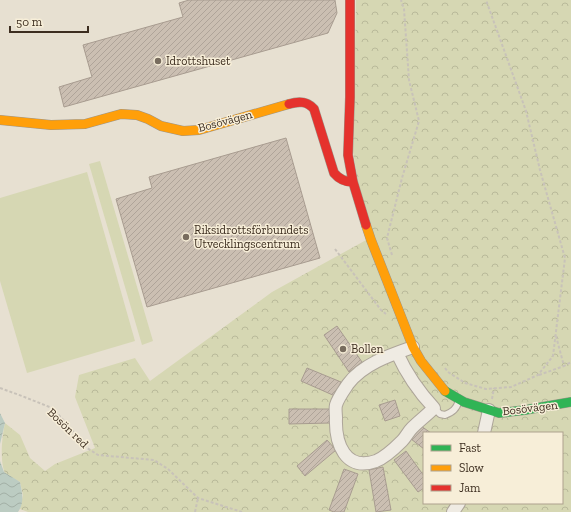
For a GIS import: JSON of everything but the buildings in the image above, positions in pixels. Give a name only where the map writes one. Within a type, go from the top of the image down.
[{"type":"street","name":"Bosövägen","points":[[350,0],[350,97],[348,155],[352,182],[371,240],[413,347],[421,361],[446,392],[460,400],[499,413],[571,402]]},
{"type":"street","name":"Bosövägen","points":[[0,120],[51,125],[85,124],[121,114],[148,119],[161,126],[183,131],[199,130],[295,102],[303,102],[311,105],[314,109],[334,173],[340,180],[352,182]]},
{"type":"street","points":[[397,353],[413,384],[434,408],[384,457],[375,461],[362,463],[355,462],[346,457],[342,450],[336,423],[336,405],[348,383],[362,370],[378,361],[397,353],[413,347]]},
{"type":"street","name":"Bosövägen","points":[[484,432],[489,410]]},
{"type":"lane","points":[[434,408],[440,414],[445,416],[455,410],[460,400]]},
{"type":"path","points":[[393,260],[387,238],[402,178],[419,121],[409,80],[404,9],[401,0]]},
{"type":"path","points":[[486,0],[526,111],[540,170],[566,258],[553,356],[536,376]]},
{"type":"path","points":[[335,249],[381,310],[387,314]]},
{"type":"path","points":[[556,334],[564,366]]},
{"type":"path","points":[[444,367],[448,372],[465,383],[486,388],[511,387],[571,362]]},
{"type":"path","name":"Bosön red","points":[[0,388],[52,408],[68,425],[84,446],[98,455],[154,460],[168,469],[198,498],[242,512]]},
{"type":"path","points":[[195,512],[198,498]]},
{"type":"green space","points":[[356,0],[571,0],[571,512],[28,512],[20,509],[23,495],[20,482],[7,474],[4,471],[3,466],[2,447],[5,423],[20,435],[30,458],[45,471],[55,464],[95,448],[75,397],[79,375],[135,358],[150,381],[272,292],[368,239],[353,152]]},
{"type":"green space","points":[[100,161],[153,341],[142,345],[89,164]]},
{"type":"green space","points":[[87,172],[135,341],[27,373],[0,281],[0,198]]},
{"type":"water","points":[[0,413],[5,423],[0,444]]},
{"type":"water","points":[[0,461],[4,472],[20,482],[22,504],[18,512],[0,512]]},
{"type":"traffic: fast","points":[[445,391],[464,402],[499,413],[571,402]]},
{"type":"traffic: slow","points":[[0,120],[51,125],[85,124],[121,114],[137,115],[161,126],[183,131],[199,130],[289,104]]},
{"type":"traffic: slow","points":[[366,225],[413,347],[421,361],[445,391]]},
{"type":"traffic: jam","points":[[350,0],[350,97],[348,155],[353,182],[366,225]]},
{"type":"traffic: jam","points":[[289,104],[303,102],[309,104],[314,109],[334,173],[342,180],[353,182]]},
{"type":"place","name":"Idrottshuset","points":[[158,61]]},
{"type":"place","name":"Riksidrottsförbundets Utvecklingscentrum","points":[[186,237]]},
{"type":"place","name":"Bollen","points":[[343,349]]}]
